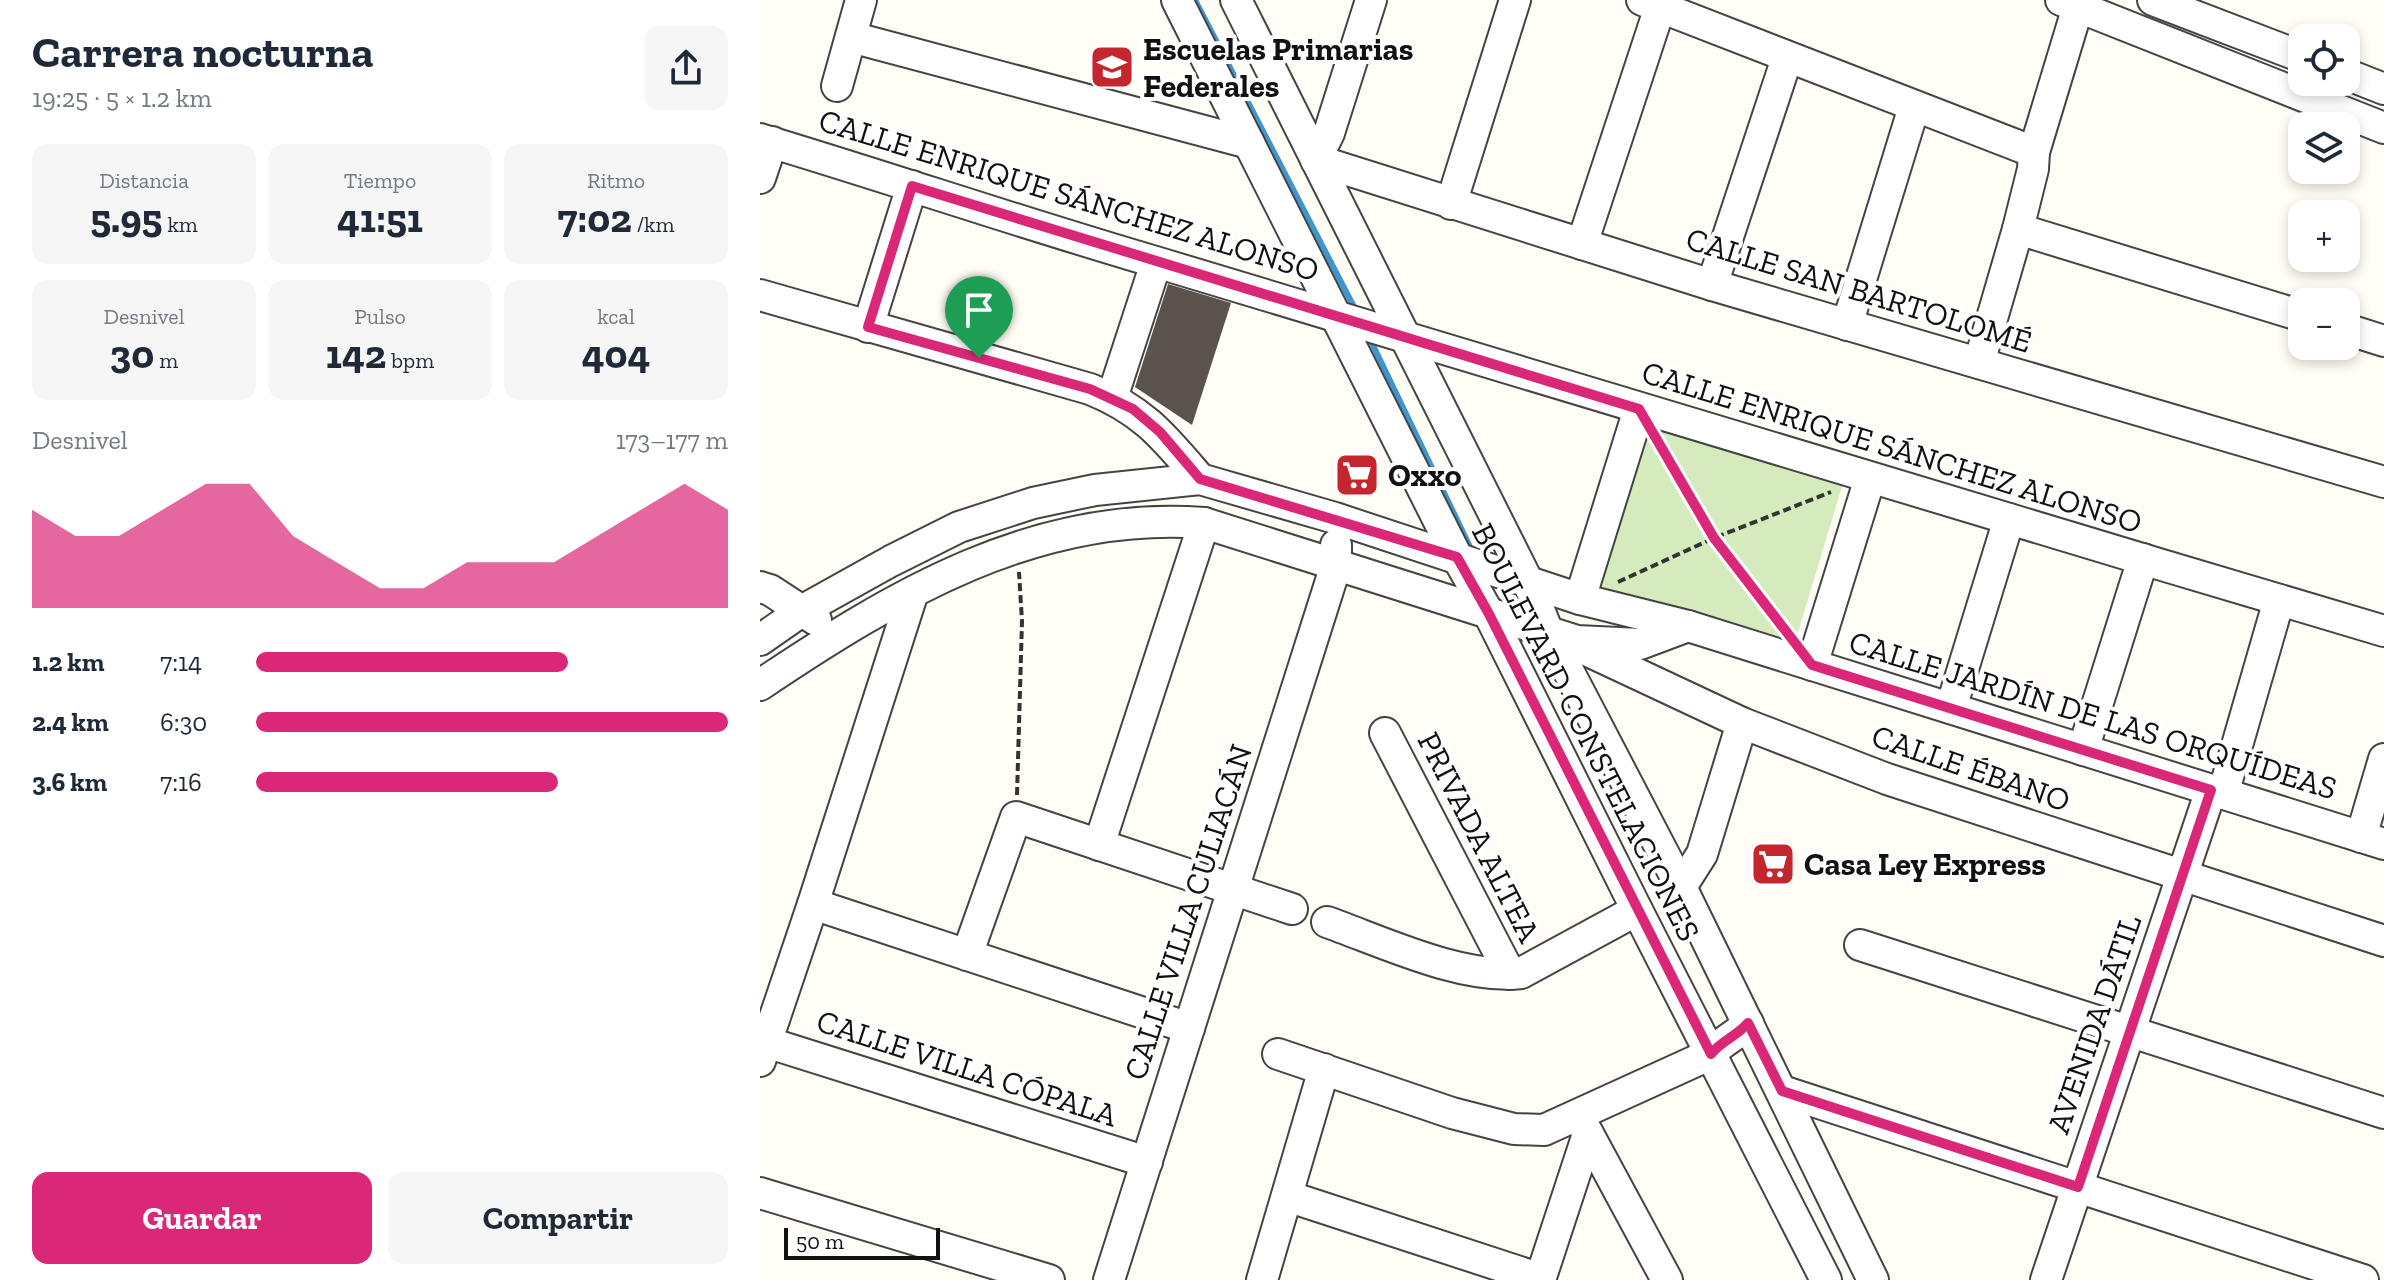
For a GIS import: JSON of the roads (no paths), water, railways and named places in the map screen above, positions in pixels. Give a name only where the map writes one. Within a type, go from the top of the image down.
[{"type":"street","points":[[837,86],[861,0]]},
{"type":"street","name":"BOULEVARD CONSTELACIONES","points":[[1177,0],[1249,143],[1368,325],[1528,582],[1548,632],[1681,887],[1729,1040],[1826,1280]]},
{"type":"street","name":"BOULEVARD CONSTELACIONES","points":[[1236,0],[1316,160],[1368,325],[1457,557],[1489,614],[1637,910],[1729,1040],[1782,1091],[1873,1280]]},
{"type":"street","points":[[1316,160],[1329,133],[1371,0]]},
{"type":"street","points":[[1451,204],[1515,0]]},
{"type":"street","points":[[2153,0],[2288,52]]},
{"type":"street","points":[[1979,363],[2018,229],[2033,169],[2034,152],[2073,2],[2384,128]]},
{"type":"street","points":[[1582,244],[1651,4],[2034,152]]},
{"type":"street","points":[[851,37],[1249,143]]},
{"type":"street","points":[[1712,285],[1787,58]]},
{"type":"street","points":[[2360,80],[2384,89]]},
{"type":"street","points":[[1847,325],[1914,107]]},
{"type":"street","points":[[760,178],[766,140]]},
{"type":"street","name":"CALLE ENRIQUE SÁNCHEZ ALONSO","points":[[766,140],[1156,263],[2384,631]]},
{"type":"street","name":"CALLE SAN BARTOLOMÉ","points":[[1316,160],[1712,285],[2384,482]]},
{"type":"street","points":[[868,327],[912,186]]},
{"type":"street","points":[[2018,229],[2288,312]]},
{"type":"street","points":[[1112,398],[1156,263]]},
{"type":"street","points":[[760,295],[1090,389],[1112,398],[1133,409],[1160,432],[1200,479]]},
{"type":"street","points":[[2360,333],[2384,341]]},
{"type":"street","points":[[1580,599],[1639,409]]},
{"type":"street","points":[[1812,665],[1870,478]]},
{"type":"street","points":[[760,640],[803,610],[959,527],[1049,500],[1137,484],[1200,479]]},
{"type":"street","name":"CALLE JARDÍN DE LAS ORQUÍDEAS","points":[[1200,479],[1335,518],[1580,599],[1688,626],[2372,840]]},
{"type":"street","name":"CALLE VILLA CULIACÁN","points":[[1109,1280],[1336,565],[1335,518]]},
{"type":"street","points":[[1951,708],[2009,519]]},
{"type":"street","points":[[760,685],[834,635],[966,565],[1070,531],[1174,521],[1204,523],[1577,641],[1640,644],[1688,626]]},
{"type":"street","points":[[1099,845],[1204,523]]},
{"type":"street","points":[[2083,750],[2143,559]]},
{"type":"street","points":[[760,587],[803,610],[834,635]]},
{"type":"street","points":[[763,1051],[913,592]]},
{"type":"street","name":"AVENIDA DÁTIL","points":[[2046,1280],[2182,875],[2217,792],[2279,600]]},
{"type":"street","name":"CALLE ÉBANO","points":[[1548,632],[1742,723],[1887,779],[2384,941]]},
{"type":"street","points":[[1681,887],[1702,854],[1742,723]]},
{"type":"street","name":"PRIVADA ALTEA","points":[[1385,733],[1510,974]]},
{"type":"street","points":[[2372,840],[2384,759]]},
{"type":"street","points":[[967,955],[1016,817],[1292,909]]},
{"type":"street","points":[[813,904],[1189,1028]]},
{"type":"street","points":[[1327,922],[1448,964],[1486,974],[1510,974],[1521,973],[1637,910]]},
{"type":"street","points":[[1860,945],[2384,1113]]},
{"type":"street","points":[[1278,1054],[1452,1113],[1514,1129],[1544,1130],[1583,1124],[1729,1040]]},
{"type":"street","name":"CALLE VILLA CÓPALA","points":[[763,1051],[1147,1162]]},
{"type":"street","points":[[1262,1280],[1324,1069]]},
{"type":"street","points":[[1782,1091],[2363,1280]]},
{"type":"street","points":[[1287,1196],[1540,1280],[1583,1124]]},
{"type":"street","points":[[1583,1124],[1667,1280]]},
{"type":"street","points":[[760,1193],[1049,1280]]},
{"type":"waterway","points":[[1195,0],[1355,309]]},
{"type":"waterway","points":[[1369,337],[1471,549]]},
{"type":"place","name":"Escuelas Primarias Federales","points":[[1112,67]]},
{"type":"place","name":"Oxxo","points":[[1357,475]]},
{"type":"place","name":"Casa Ley Express","points":[[1773,864]]}]
